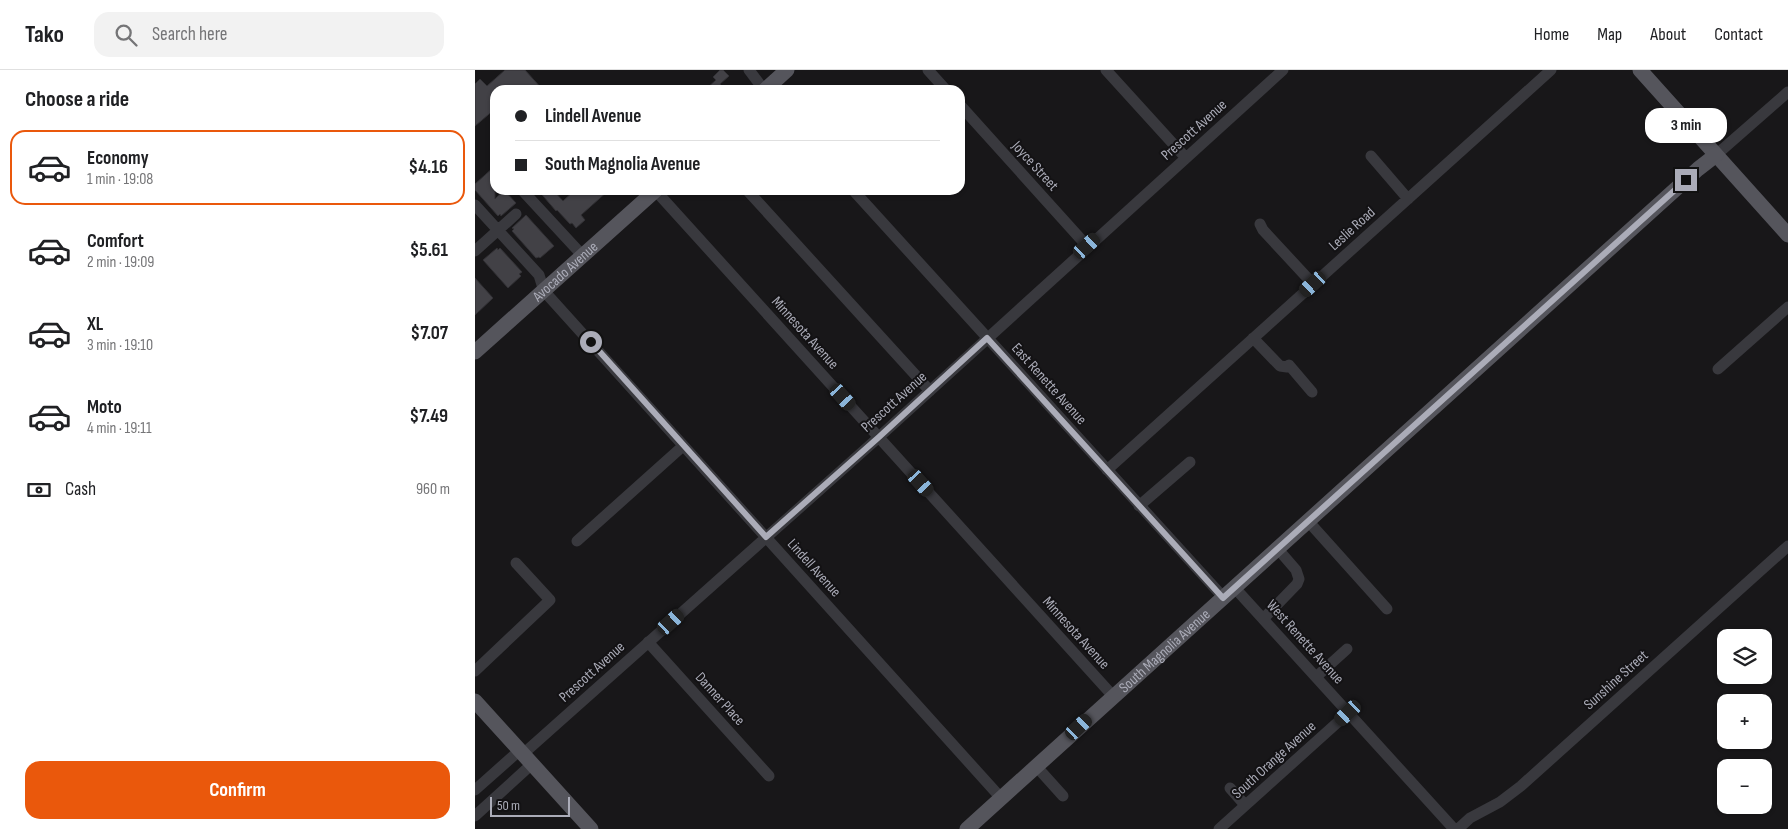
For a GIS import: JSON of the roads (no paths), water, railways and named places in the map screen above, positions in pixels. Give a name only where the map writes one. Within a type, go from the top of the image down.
[{"type":"main road","points":[[770,85],[787,70]]},
{"type":"main road","points":[[1640,70],[1788,235]]},
{"type":"main road","name":"South Magnolia Avenue","points":[[967,829],[1698,169],[1716,155]]},
{"type":"main road","name":"Avocado Avenue","points":[[475,352],[650,195]]},
{"type":"main road","points":[[475,701],[591,829]]},
{"type":"street","points":[[749,70],[760,85]]},
{"type":"street","points":[[928,70],[942,85]]},
{"type":"street","points":[[1106,70],[1186,158]]},
{"type":"street","name":"Leslie Road","points":[[1107,470],[1551,70]]},
{"type":"street","name":"Prescott Avenue","points":[[475,816],[525,756],[648,642],[930,391],[1087,246],[1186,158],[1277,72]]},
{"type":"street","name":"South Magnolia Avenue","points":[[1716,155],[1788,92]]},
{"type":"street","name":"Joyce Street","points":[[965,111],[1087,246]]},
{"type":"street","points":[[1371,156],[1408,199]]},
{"type":"street","points":[[527,195],[583,256]]},
{"type":"street","name":"Minnesota Avenue","points":[[661,195],[1113,696]]},
{"type":"street","points":[[752,195],[930,391]]},
{"type":"street","name":"East Renette Avenue","points":[[858,195],[1223,598]]},
{"type":"street","name":"Lindell Avenue","points":[[475,205],[539,275],[544,291],[1001,798]]},
{"type":"street","points":[[475,251],[516,214]]},
{"type":"street","points":[[1260,224],[1263,230],[1313,284]]},
{"type":"street","points":[[1718,369],[1788,307]]},
{"type":"street","points":[[1253,338],[1280,366],[1287,368],[1289,365],[1312,392]]},
{"type":"street","points":[[577,541],[683,446]]},
{"type":"street","points":[[1139,506],[1190,462]]},
{"type":"street","points":[[1308,520],[1387,608]]},
{"type":"street","name":"Sunshine Street","points":[[1458,829],[1470,818],[1500,802],[1521,786],[1788,546]]},
{"type":"street","points":[[1263,619],[1297,584],[1299,579],[1296,570],[1277,548]]},
{"type":"street","points":[[475,672],[550,600],[516,563]]},
{"type":"street","name":"West Renette Avenue","points":[[1234,587],[1454,829]]},
{"type":"street","name":"Danner Place","points":[[648,642],[769,776]]},
{"type":"street","points":[[1316,677],[1347,649]]},
{"type":"street","name":"South Orange Avenue","points":[[1219,829],[1348,713]]},
{"type":"street","name":"Prescott Avenue","points":[[475,790],[525,756]]},
{"type":"street","points":[[1036,766],[1063,796]]},
{"type":"street","points":[[1230,788],[1245,805]]}]
